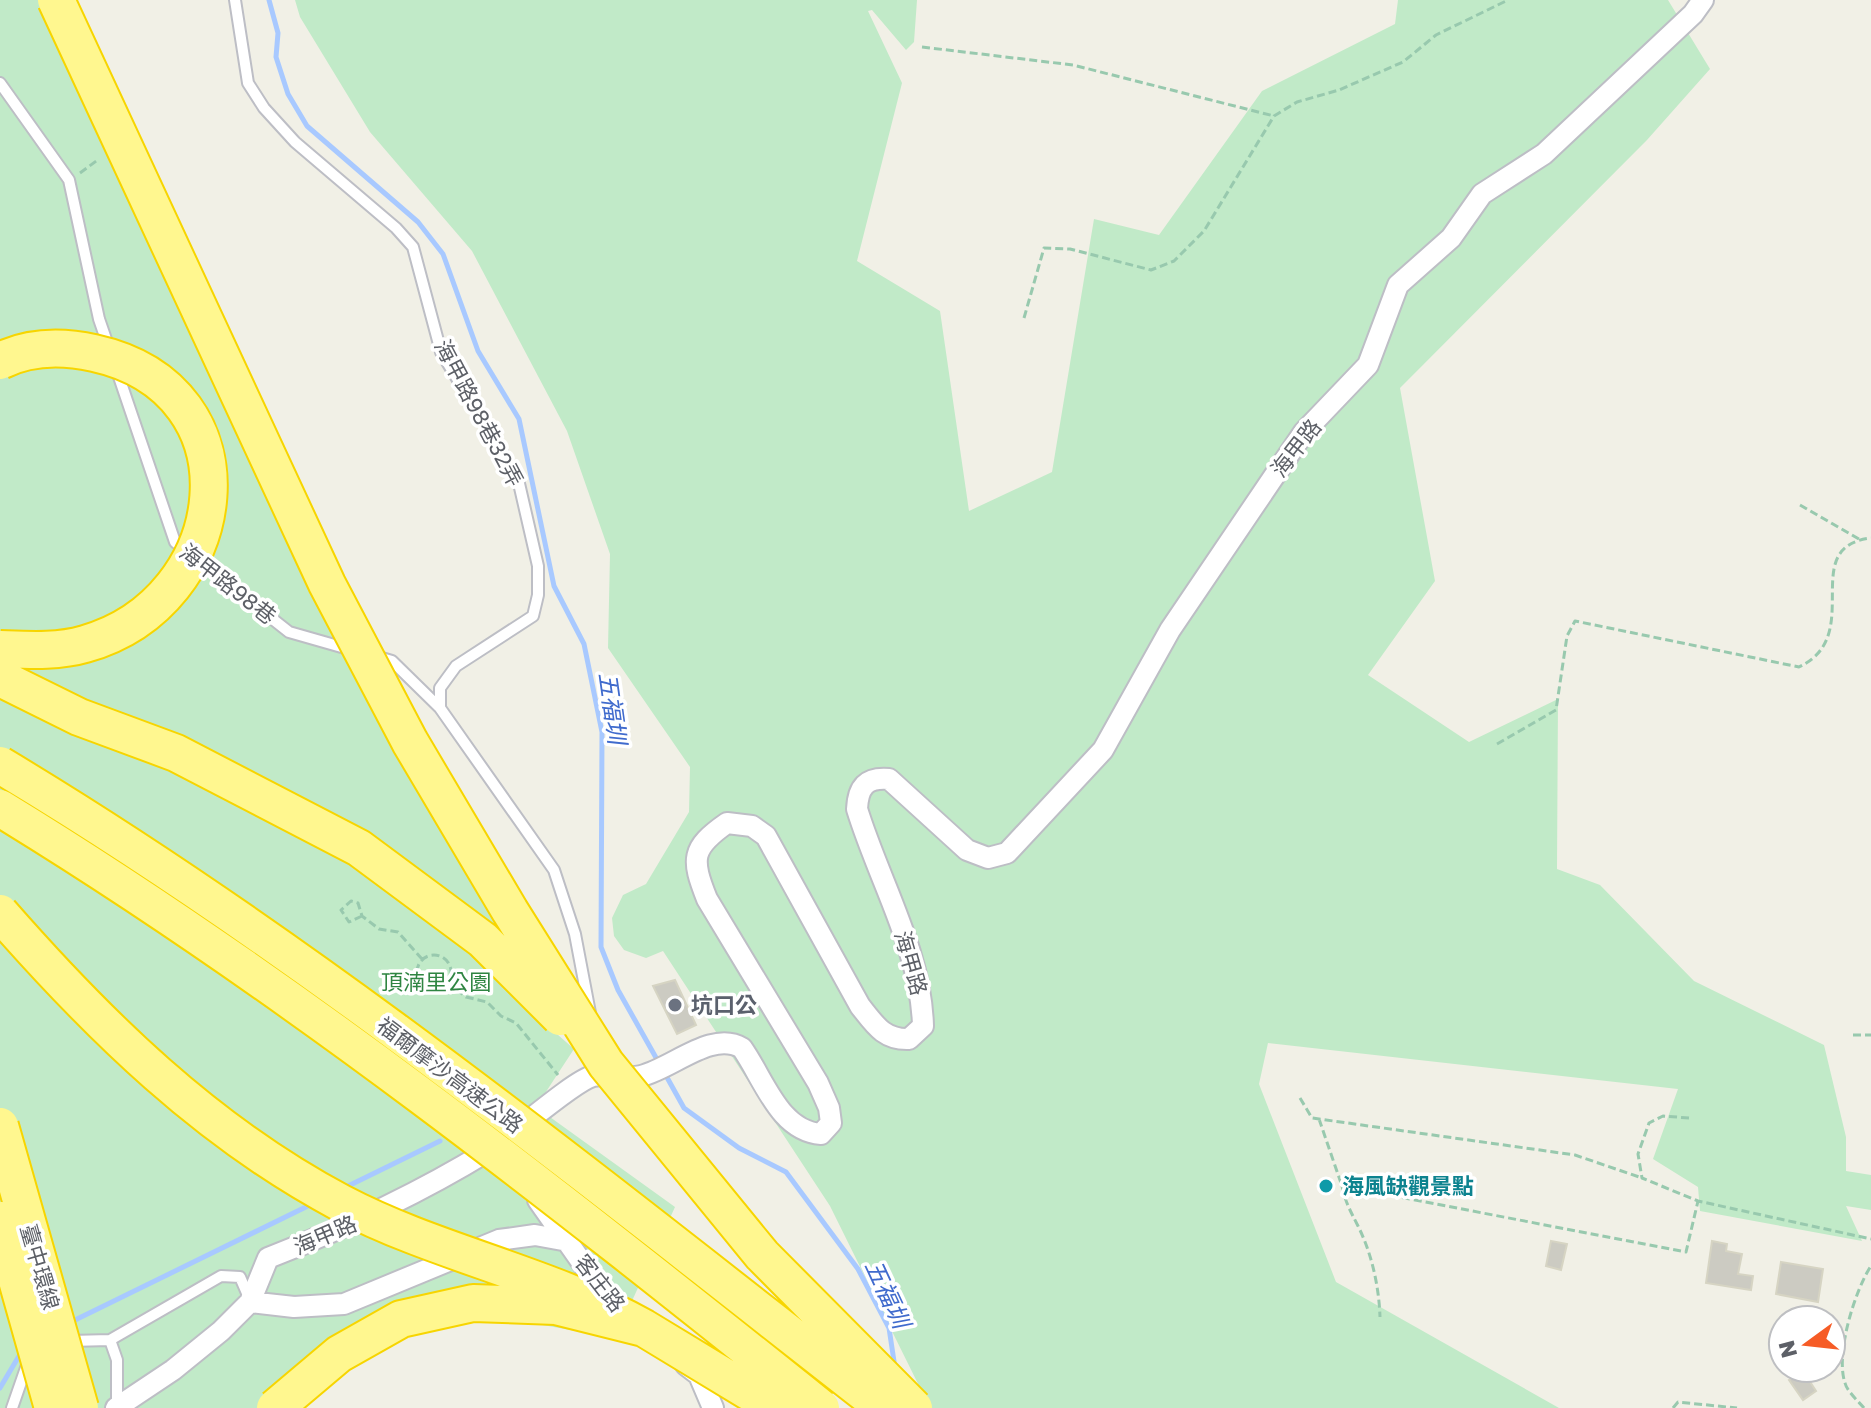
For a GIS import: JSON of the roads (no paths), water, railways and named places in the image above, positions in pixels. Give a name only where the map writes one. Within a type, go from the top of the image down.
[{"type":"highway","points":[[56,0],[334,597],[410,742],[599,1070]]},
{"type":"highway","points":[[0,361],[15,354],[57,347],[106,356],[150,372],[174,393],[197,431],[205,449],[210,495],[202,533],[185,570],[162,597],[143,613],[115,632],[85,644],[53,650],[0,649]]},
{"type":"highway","points":[[0,678],[79,717],[176,753],[359,848],[483,940],[762,1255],[914,1408]]},
{"type":"highway","name":"福爾摩沙高速公路","points":[[0,765],[96,822],[350,1001],[589,1178],[884,1408]]},
{"type":"highway","name":"福爾摩沙高速公路","points":[[0,808],[86,860],[332,1028],[569,1206],[821,1408]]},
{"type":"highway","points":[[0,913],[44,964],[158,1078],[207,1118],[295,1175],[342,1204],[491,1266],[594,1300],[776,1408]]},
{"type":"highway","name":"臺中環線","points":[[0,1126],[80,1408]]},
{"type":"highway","name":"臺中環線","points":[[0,1220],[53,1408]]},
{"type":"highway","points":[[275,1408],[339,1354],[401,1319],[473,1303],[556,1306],[644,1328]]},
{"type":"street","name":"海甲路","points":[[116,1407],[173,1370],[221,1331],[250,1302],[268,1258],[352,1225],[491,1150],[599,1070],[639,1077],[669,1067],[716,1042],[730,1041],[742,1048],[787,1119],[803,1133],[821,1134],[831,1123],[829,1108],[818,1083],[707,899],[695,859],[703,840],[727,823],[752,826],[766,836],[860,1006],[876,1028],[892,1040],[909,1039],[923,1026],[923,1004],[916,968],[857,809],[857,795],[864,783],[875,778],[889,779],[967,850],[988,858],[1007,853],[1103,750],[1170,630],[1296,443],[1368,365],[1398,285],[1451,238],[1482,194],[1544,154],[1693,14],[1703,0]]},
{"type":"street","name":"客庄路","points":[[491,1150],[544,1207],[615,1308],[699,1375],[713,1408]]},
{"type":"street","points":[[250,1302],[294,1307],[344,1304],[499,1240],[535,1235],[568,1241]]},
{"type":"lane","name":"海甲路98巷32弄","points":[[235,0],[248,83],[264,108],[295,142],[396,228],[413,247],[441,352],[518,479],[538,566],[538,595],[533,616],[456,666],[440,688],[440,708]]},
{"type":"lane","name":"海甲路98巷","points":[[0,83],[69,180],[99,319],[175,542],[289,632],[392,661],[440,708],[554,870],[575,934],[591,1009],[599,1070]]},
{"type":"lane","points":[[12,1408],[28,1361],[36,1349],[47,1342],[110,1340],[221,1276],[240,1277],[250,1302]]},
{"type":"lane","points":[[110,1340],[117,1360],[116,1407]]},
{"type":"waterway","name":"五福圳","points":[[269,0],[278,33],[276,57],[288,94],[307,126],[418,222],[443,254],[478,351],[519,419],[554,586],[584,644],[602,732],[601,947],[618,990],[659,1063]]},
{"type":"waterway","name":"五福圳","points":[[664,1072],[684,1108],[739,1148],[786,1172],[858,1269],[889,1328],[895,1368]]},
{"type":"waterway","points":[[344,1188],[440,1141]]},
{"type":"waterway","points":[[71,1322],[314,1203]]},
{"type":"waterway","points":[[0,1388],[22,1351]]},
{"type":"place","name":"坑口公","points":[[675,1005]]},
{"type":"place","name":"海風缺觀景點","points":[[1326,1186]]},
{"type":"park label","name":"頂湳里公園","points":[[436,982]]}]
